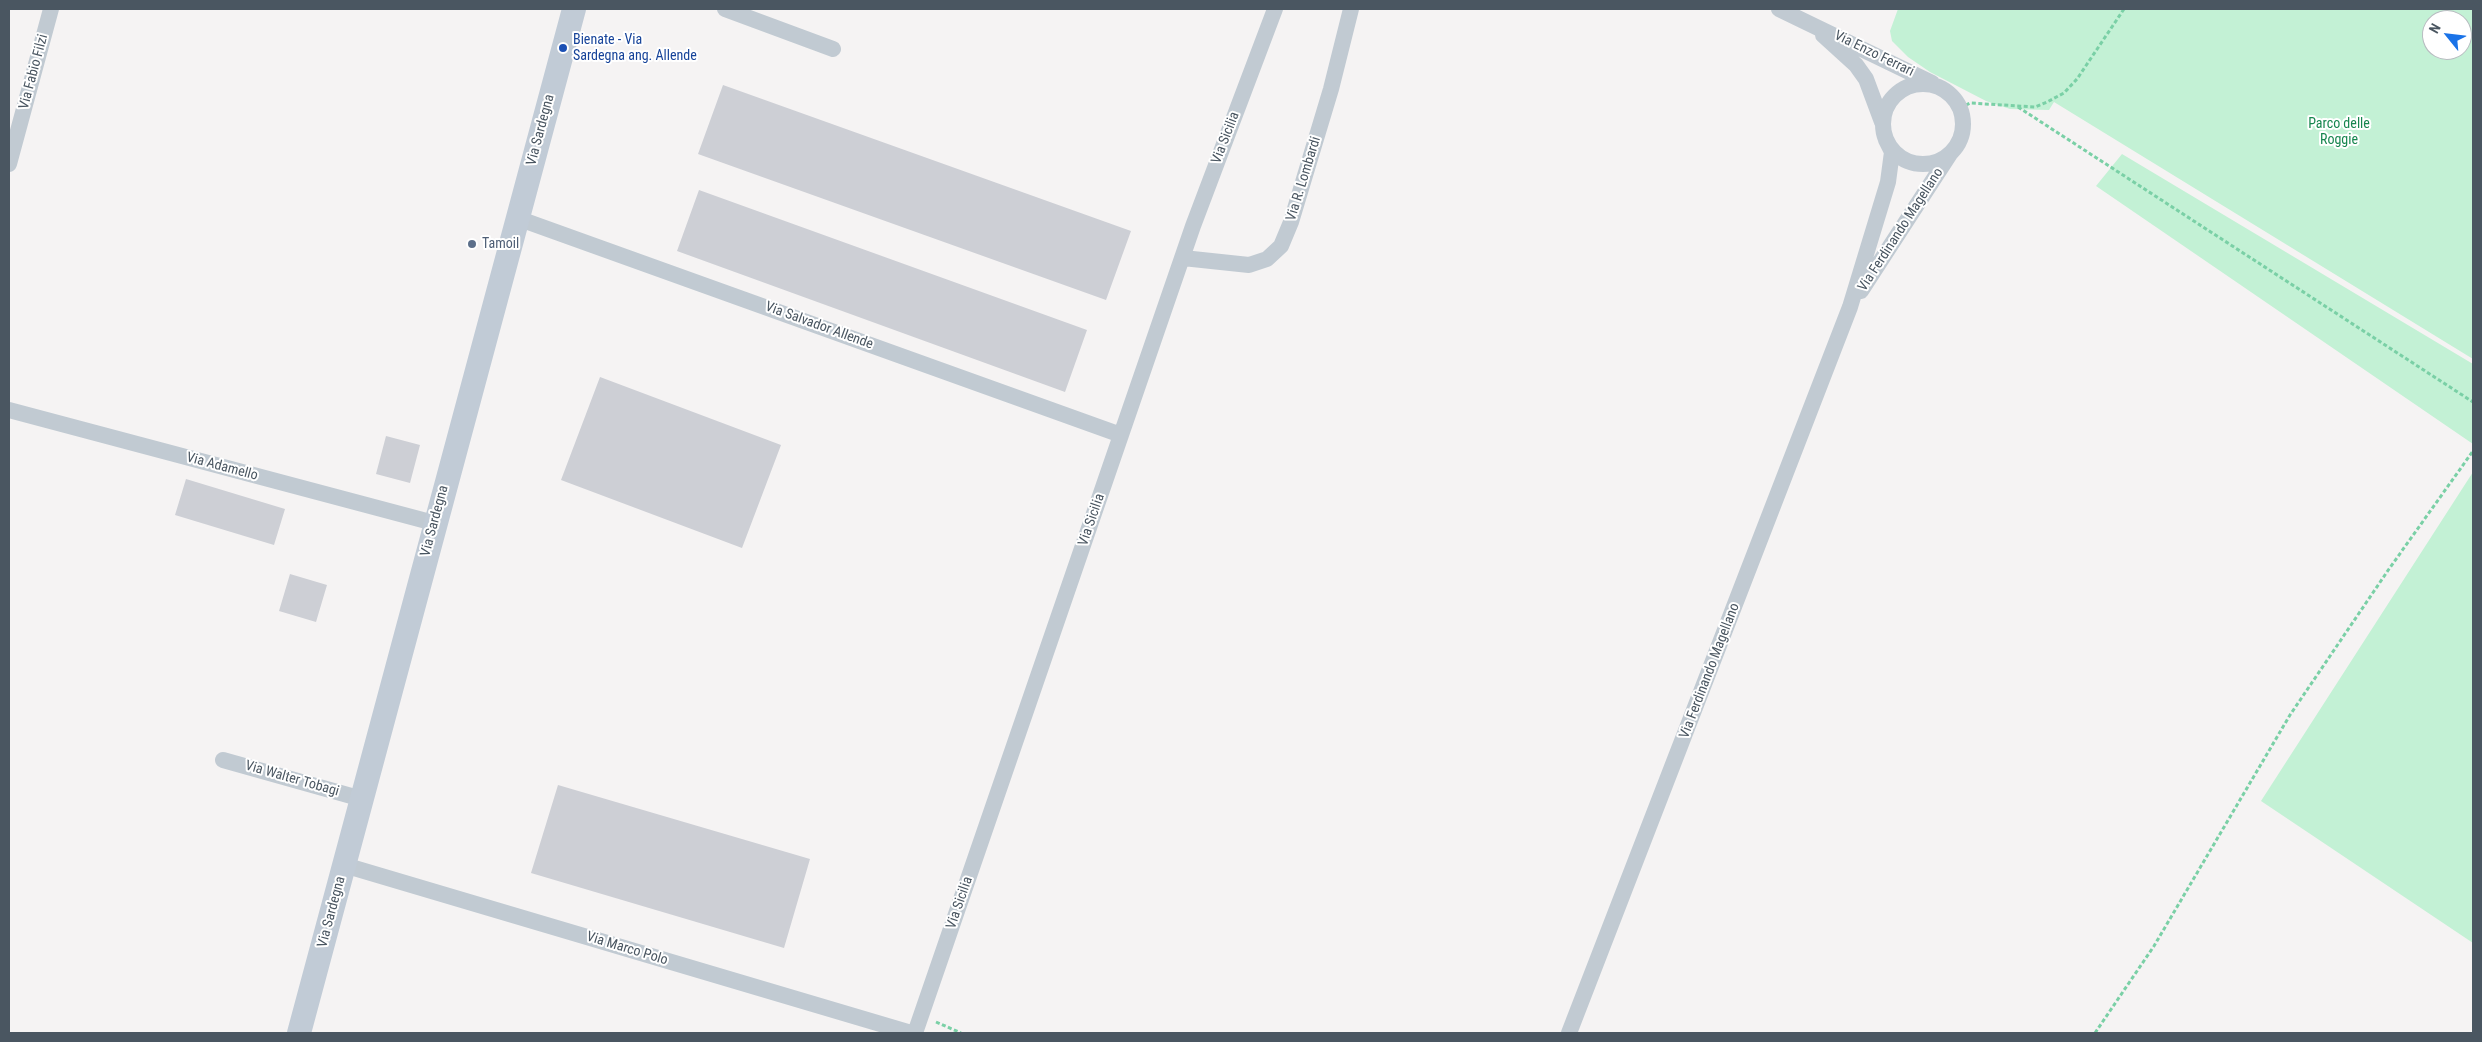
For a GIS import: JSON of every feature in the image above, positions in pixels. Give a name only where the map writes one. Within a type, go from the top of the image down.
[{"type":"street","name":"Via Fabio Filzi","points":[[9,164],[51,9]]},
{"type":"street","name":"Via Sardegna","points":[[299,1033],[434,523],[574,9]]},
{"type":"street","points":[[725,9],[833,49]]},
{"type":"street","name":"Via Sicilia","points":[[915,1033],[1182,258],[1275,9]]},
{"type":"street","name":"Via R. Lombardi","points":[[1182,258],[1249,265],[1267,259],[1281,246],[1291,222],[1328,98],[1351,9]]},
{"type":"street","name":"Via Enzo Ferrari","points":[[1779,9],[1938,86]]},
{"type":"street","name":"Via Enzo Ferrari","points":[[1811,23],[1856,65],[1866,79],[1884,132]]},
{"type":"street","points":[[1925,83],[1938,86],[1955,98],[1960,108],[1963,132],[1958,144],[1951,153],[1940,161],[1928,164],[1915,164],[1903,159],[1892,151],[1884,132],[1884,111],[1891,99],[1900,90],[1912,85],[1925,83]]},
{"type":"street","name":"Via Ferdinando Magellano","points":[[1569,1033],[1850,308],[1888,182],[1892,152],[1884,132]]},
{"type":"street","name":"Via Ferdinando Magellano","points":[[1850,308],[1951,153]]},
{"type":"street","name":"Via Salvador Allende","points":[[518,218],[1122,435]]},
{"type":"street","name":"Via Adamello","points":[[9,410],[434,523]]},
{"type":"street","name":"Via Walter Tobagi","points":[[223,760],[362,799]]},
{"type":"street","name":"Via Marco Polo","points":[[344,865],[910,1033]]},
{"type":"path","points":[[1960,108],[1970,103],[2035,107],[2064,93],[2092,59],[2124,9]]},
{"type":"path","points":[[2018,107],[2473,402]]},
{"type":"path","points":[[2095,1033],[2154,946],[2290,715],[2389,568],[2473,451]]},
{"type":"path","points":[[921,1016],[961,1033]]},
{"type":"green space","name":"Parco delle Roggie","points":[[1898,9],[2473,9],[2473,359],[2054,102],[2049,110],[2010,109],[1986,101],[1930,72],[1908,57],[1892,41],[1890,31]]},
{"type":"green space","points":[[2122,154],[2473,364],[2473,444],[2096,186]]},
{"type":"green space","points":[[2473,472],[2473,943],[2261,801]]},
{"type":"building","points":[[723,85],[1131,231],[1106,300],[698,154]]},
{"type":"building","points":[[699,190],[1087,330],[1065,392],[677,251]]},
{"type":"building","points":[[600,377],[781,445],[742,548],[561,480]]},
{"type":"building","points":[[386,436],[420,445],[410,483],[376,474]]},
{"type":"building","points":[[186,479],[285,509],[274,545],[175,515]]},
{"type":"building","points":[[290,574],[327,585],[316,622],[279,611]]},
{"type":"building","points":[[558,785],[810,859],[784,948],[531,873]]},
{"type":"place","name":"Bienate - Via Sardegna ang. Allende","points":[[563,48]]},
{"type":"place","name":"Tamoil","points":[[472,244]]}]
